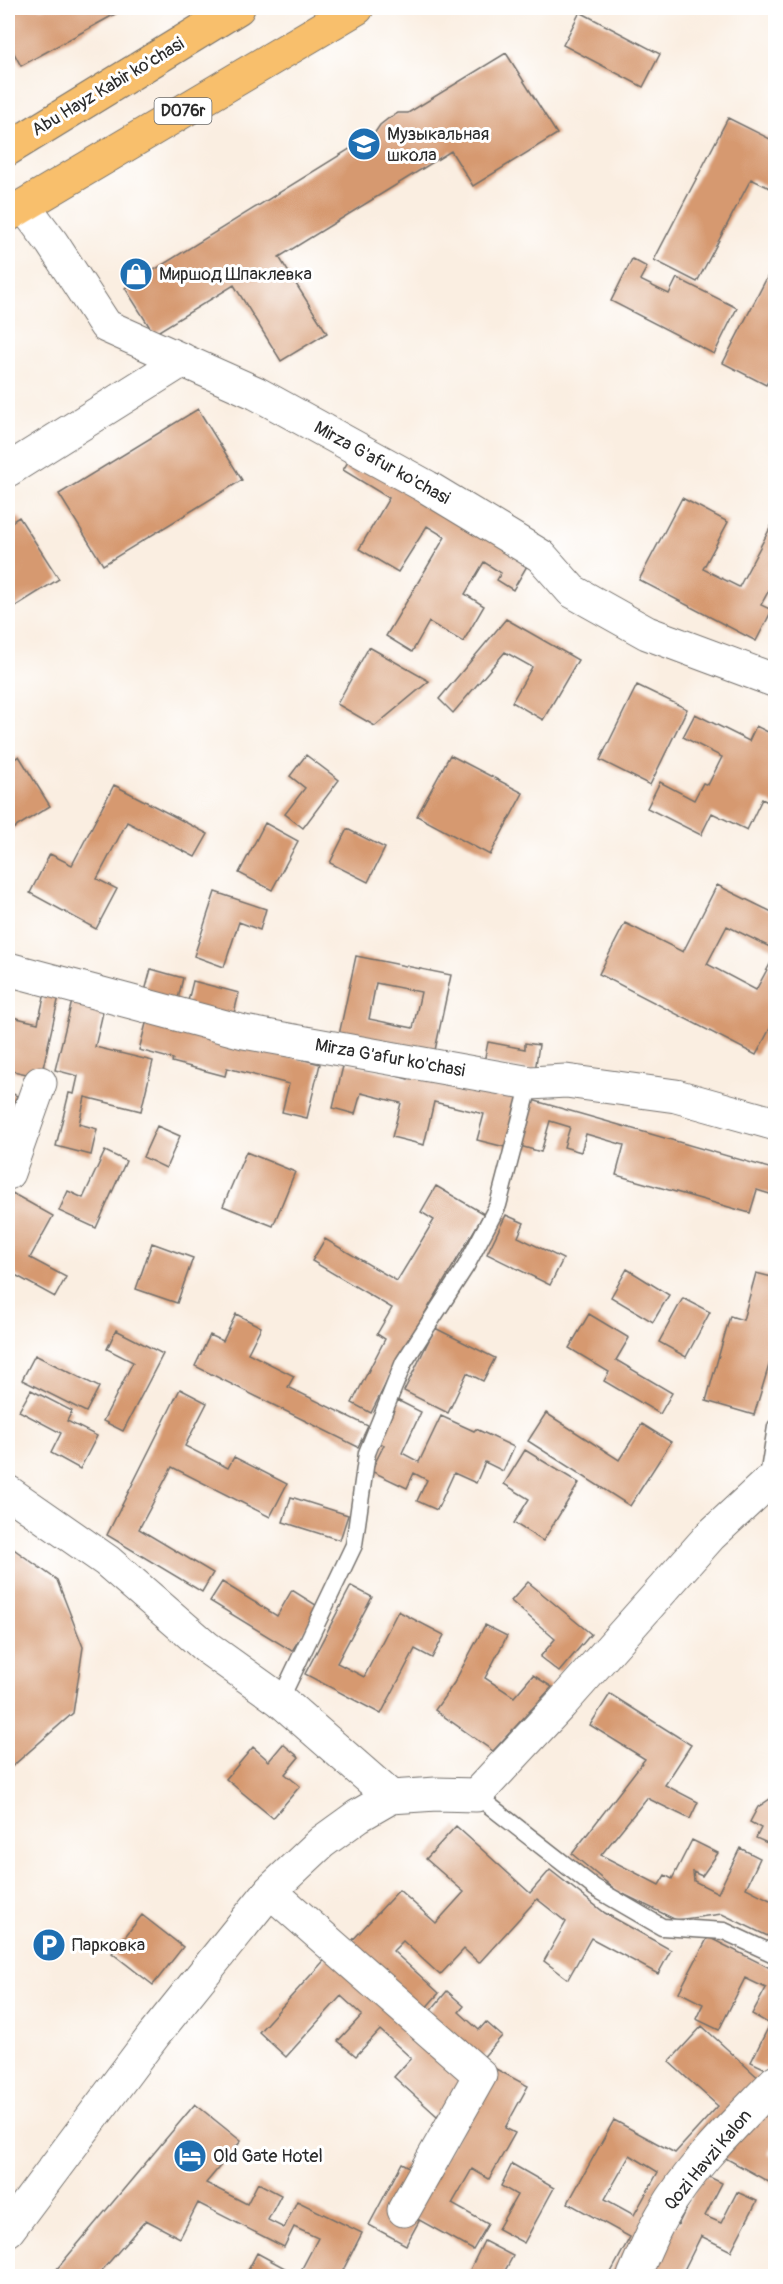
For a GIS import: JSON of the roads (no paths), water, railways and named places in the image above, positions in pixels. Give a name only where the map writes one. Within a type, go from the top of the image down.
[{"type":"main road","name":"Abu Hayz Kabir ko'chasi","points":[[8,148],[238,8]]},
{"type":"main road","name":"D076r","points":[[16,210],[357,8]]},
{"type":"street","name":"Mirza G'afur ko'chasi","points":[[16,210],[52,243],[106,326],[256,393],[427,487],[541,556],[572,591],[638,627],[776,681]]},
{"type":"street","points":[[8,470],[183,360]]},
{"type":"street","name":"Mirza G'afur ko'chasi","points":[[8,969],[244,1032],[530,1083],[566,1081],[676,1096],[776,1124]]},
{"type":"street","points":[[8,1173],[40,1083]]},
{"type":"street","points":[[8,2230],[154,2035],[270,1891],[322,1842],[358,1816],[391,1797],[436,1794],[476,1795],[568,1696],[710,1536],[771,1481]]},
{"type":"street","points":[[8,1492],[107,1561],[206,1647],[280,1700],[391,1797]]},
{"type":"street","points":[[270,1891],[480,2075],[404,2210]]},
{"type":"street","name":"Qozi Havzi Kalon","points":[[634,2277],[653,2232],[680,2188],[717,2143],[776,2081]]},
{"type":"lane","points":[[280,1700],[354,1545],[366,1454],[404,1362],[466,1266],[498,1205],[530,1083]]},
{"type":"lane","points":[[771,1481],[776,1427]]},
{"type":"lane","points":[[476,1795],[595,1888],[662,1927],[724,1930],[776,1955]]},
{"type":"place","name":"Музыкальная школа","points":[[364,144]]},
{"type":"place","name":"Миршод Шпаклевка","points":[[136,274]]},
{"type":"place","name":"Парковка","points":[[49,1945]]},
{"type":"place","name":"Old Gate Hotel","points":[[190,2156]]}]
